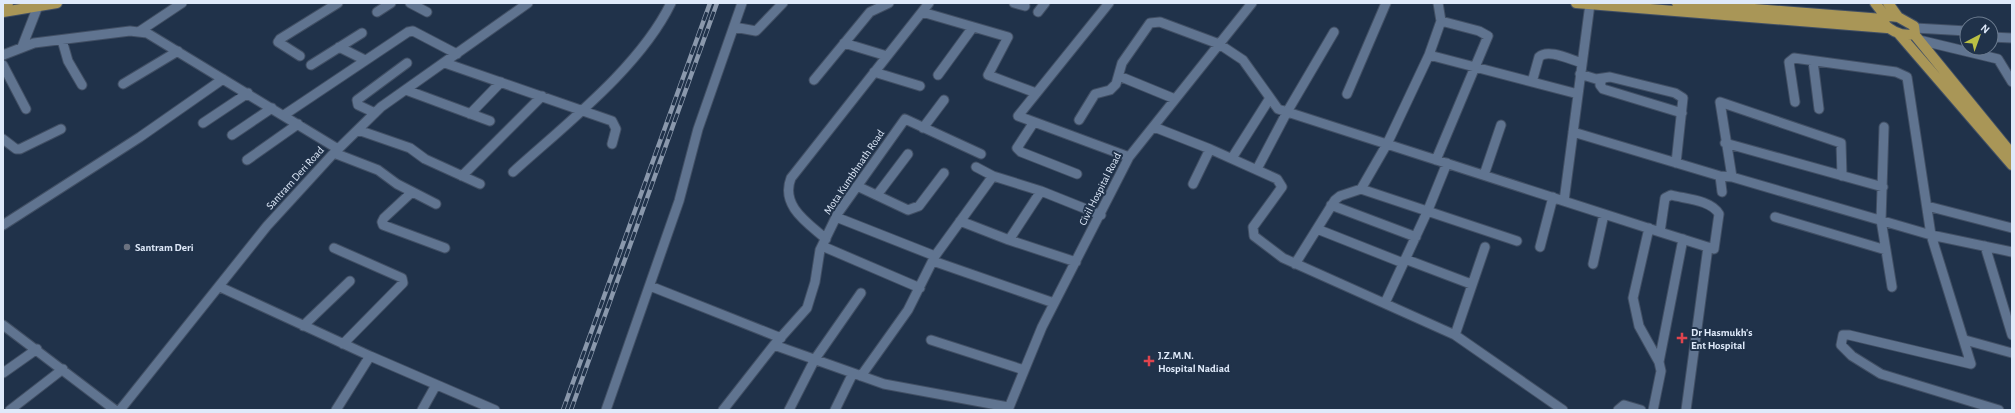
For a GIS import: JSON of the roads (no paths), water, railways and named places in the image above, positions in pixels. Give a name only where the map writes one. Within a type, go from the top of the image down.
[{"type":"main road","points":[[3,4],[8,3]]},
{"type":"main road","points":[[3,12],[57,3]]},
{"type":"main road","points":[[1576,3],[1734,17],[1887,28],[1899,34],[1916,34]]},
{"type":"main road","points":[[1677,3],[1735,5],[1885,18],[1898,16],[1908,20],[1916,34],[2012,154]]},
{"type":"main road","points":[[1875,3],[1885,18]]},
{"type":"main road","points":[[1888,3],[1898,16]]},
{"type":"main road","points":[[1885,18],[1883,23],[1887,28]]},
{"type":"main road","points":[[1899,34],[2012,165]]},
{"type":"street","points":[[140,31],[182,3]]},
{"type":"street","points":[[300,56],[278,42],[338,3]]},
{"type":"street","points":[[377,12],[391,3]]},
{"type":"street","points":[[410,3],[427,12]]},
{"type":"street","name":"Santram Deri Road","points":[[120,410],[220,287],[267,226],[336,151],[376,113],[528,3]]},
{"type":"street","points":[[513,172],[582,110],[642,50],[665,17],[671,3]]},
{"type":"street","points":[[606,410],[679,201],[700,122],[742,3]]},
{"type":"street","points":[[734,27],[756,30],[783,3]]},
{"type":"street","points":[[814,80],[870,12],[889,3]]},
{"type":"street","points":[[920,288],[824,243],[798,213],[789,198],[788,188],[792,172],[929,3]]},
{"type":"street","points":[[1014,3],[1025,6]]},
{"type":"street","points":[[1038,12],[1045,3]]},
{"type":"street","points":[[1109,3],[1018,116],[1130,157]]},
{"type":"street","name":"Civil Hospital Road","points":[[1008,408],[1054,303],[1130,157],[1252,3]]},
{"type":"street","points":[[1347,94],[1386,3]]},
{"type":"street","points":[[1295,264],[1331,205],[1340,196],[1353,194],[1361,188],[1387,144],[1429,54],[1441,21],[1438,3]]},
{"type":"street","points":[[1564,201],[1590,4]]},
{"type":"street","points":[[1734,17],[1735,5]]},
{"type":"street","points":[[22,47],[38,6]]},
{"type":"street","points":[[922,12],[1008,37],[988,75],[1036,93]]},
{"type":"street","points":[[1436,160],[1488,36],[1479,31],[1441,21]]},
{"type":"street","points":[[1079,120],[1095,94],[1110,90],[1116,84],[1122,63],[1150,23],[1155,22],[1219,44],[1243,60],[1278,109],[1660,232],[1714,249],[1719,214],[1716,209],[1710,205],[1671,195],[1665,198],[1660,232]]},
{"type":"street","points":[[938,75],[973,27]]},
{"type":"street","points":[[3,54],[22,47],[62,40],[140,31],[148,33],[284,115],[336,151],[378,170],[412,192],[436,204]]},
{"type":"street","points":[[284,115],[402,35],[413,31],[458,54]]},
{"type":"street","points":[[1916,34],[1959,31]]},
{"type":"street","points":[[1257,169],[1287,112],[1334,32]]},
{"type":"street","points":[[1999,32],[2012,33]]},
{"type":"street","points":[[312,66],[362,33]]},
{"type":"street","points":[[1916,34],[1959,36]]},
{"type":"street","points":[[1916,34],[1998,59],[2008,68],[2012,82]]},
{"type":"street","points":[[1999,37],[2012,38]]},
{"type":"street","points":[[62,40],[68,61],[82,85]]},
{"type":"street","points":[[844,44],[887,56]]},
{"type":"street","points":[[339,47],[365,60]]},
{"type":"street","points":[[123,84],[178,51]]},
{"type":"street","points":[[1532,82],[1539,57],[1542,54],[1548,53],[1582,63]]},
{"type":"street","points":[[1429,54],[1578,94]]},
{"type":"street","points":[[1796,102],[1789,62],[1791,59],[1896,72],[1907,77],[1932,235],[1965,340],[1971,364],[1849,335],[1844,335],[1841,345],[1852,356],[1881,374],[1999,410]]},
{"type":"street","points":[[1814,61],[1819,108]]},
{"type":"street","points":[[445,62],[603,117],[616,124],[617,129],[612,144]]},
{"type":"street","points":[[376,113],[358,105],[357,100],[407,63]]},
{"type":"street","points":[[3,65],[26,108]]},
{"type":"street","points":[[874,72],[920,86]]},
{"type":"street","points":[[1580,74],[1602,79],[1610,77],[1675,92],[1683,98],[1676,163]]},
{"type":"street","points":[[1119,76],[1175,99]]},
{"type":"street","points":[[3,225],[140,137],[224,79]]},
{"type":"street","points":[[1602,79],[1600,85],[1603,89],[1682,113]]},
{"type":"street","points":[[470,114],[501,82]]},
{"type":"street","points":[[406,90],[490,121]]},
{"type":"street","points":[[203,124],[248,93]]},
{"type":"street","points":[[462,176],[542,96]]},
{"type":"street","points":[[1232,158],[1270,98]]},
{"type":"street","points":[[923,128],[944,100]]},
{"type":"street","points":[[1732,177],[1725,143],[1720,102],[1842,143],[1842,176]]},
{"type":"street","points":[[232,135],[272,108]]},
{"type":"street","name":"Mota Kumbhnath Road","points":[[723,410],[778,341],[807,308],[824,243],[836,217],[904,119],[981,154]]},
{"type":"street","points":[[1034,122],[1020,141],[1017,148],[1020,152],[1077,174]]},
{"type":"street","points":[[247,160],[298,124]]},
{"type":"street","points":[[1484,175],[1501,125]]},
{"type":"street","points":[[1154,127],[1232,158],[1277,179],[1282,187],[1253,227],[1254,236],[1283,258],[1455,335],[1563,410]]},
{"type":"street","points":[[1884,127],[1881,220],[1892,287]]},
{"type":"street","points":[[3,139],[16,149],[20,149],[62,128]]},
{"type":"street","points":[[358,130],[410,148],[425,159],[480,184]]},
{"type":"street","points":[[1573,132],[1720,176],[1732,177],[1932,235],[2012,252]]},
{"type":"street","points":[[1725,143],[1883,187]]},
{"type":"street","points":[[1192,184],[1210,149]]},
{"type":"street","points":[[877,196],[908,154]]},
{"type":"street","points":[[1384,303],[1416,237],[1447,163]]},
{"type":"street","points":[[976,168],[993,176],[1041,191],[1101,215]]},
{"type":"street","points":[[857,186],[908,210],[919,206],[944,173]]},
{"type":"street","points":[[835,410],[857,374],[908,310],[934,259],[960,220],[993,176]]},
{"type":"street","points":[[1720,176],[1722,192]]},
{"type":"street","points":[[1361,188],[1517,241]]},
{"type":"street","points":[[1009,240],[1041,191]]},
{"type":"street","points":[[412,192],[384,218],[382,222],[384,225],[444,248]]},
{"type":"street","points":[[1540,247],[1552,197]]},
{"type":"street","points":[[1331,205],[1416,237]]},
{"type":"street","points":[[1927,206],[2012,228]]},
{"type":"street","points":[[1593,264],[1604,214]]},
{"type":"street","points":[[836,217],[934,259],[1054,303]]},
{"type":"street","points":[[1775,217],[1886,250]]},
{"type":"street","points":[[960,220],[1009,240],[1076,262]]},
{"type":"street","points":[[1649,228],[1633,298],[1639,326],[1659,362],[1661,371],[1653,410]]},
{"type":"street","points":[[1316,229],[1471,284]]},
{"type":"street","points":[[1659,362],[1683,239]]},
{"type":"street","points":[[1985,246],[2012,335]]},
{"type":"street","points":[[1455,335],[1471,284],[1485,247]]},
{"type":"street","points":[[1686,410],[1708,247]]},
{"type":"street","points":[[334,248],[402,278],[403,283],[400,288],[343,344]]},
{"type":"street","points":[[303,326],[350,281]]},
{"type":"street","points":[[650,286],[778,341],[815,359],[884,384],[1008,408]]},
{"type":"street","points":[[220,287],[343,344],[495,410]]},
{"type":"street","points":[[789,410],[815,359],[861,293]]},
{"type":"street","points":[[3,325],[63,368],[115,410]]},
{"type":"street","points":[[931,340],[1024,370]]},
{"type":"street","points":[[1965,340],[2012,353]]},
{"type":"street","points":[[3,373],[36,349]]},
{"type":"street","points":[[336,410],[370,356]]},
{"type":"street","points":[[10,410],[63,368]]},
{"type":"street","points":[[422,410],[436,385]]},
{"type":"street","points":[[1618,410],[1624,405],[1641,410]]},
{"type":"railway","points":[[563,410],[710,3]]},
{"type":"railway","points":[[571,410],[717,3]]},
{"type":"place","name":"Santram Deri","points":[[127,247]]},
{"type":"place","name":"Dr Hasmukh's Ent Hospital","points":[[1682,338]]},
{"type":"place","name":"J.Z.M.N. Hospital Nadiad","points":[[1149,361]]}]
